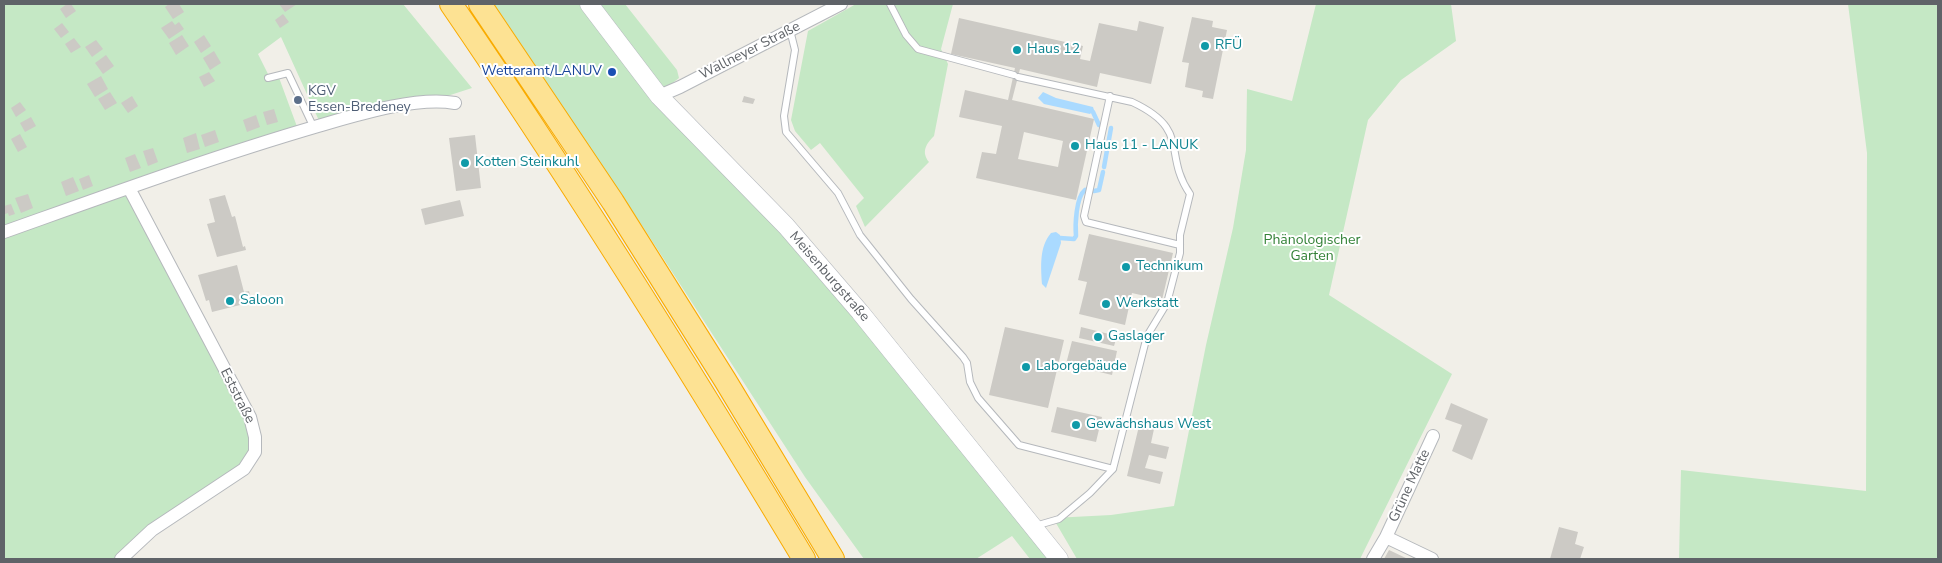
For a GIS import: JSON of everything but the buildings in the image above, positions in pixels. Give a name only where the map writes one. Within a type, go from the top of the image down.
[{"type":"highway","points":[[451,4],[587,207],[699,385],[804,559]]},
{"type":"highway","points":[[480,4],[618,210],[725,380],[833,559]]},
{"type":"main road","name":"Meisenburgstraße","points":[[589,4],[658,96],[786,226],[854,305],[1059,559]]},
{"type":"street","name":"Wallneyer Straße","points":[[658,96],[680,87],[841,4]]},
{"type":"street","points":[[4,232],[129,188],[359,114],[438,100],[455,103]]},
{"type":"street","name":"Eststraße","points":[[120,559],[152,530],[244,469],[255,452],[255,437],[250,416],[129,188]]},
{"type":"street","name":"Grüne Matte","points":[[1372,559],[1386,536],[1433,436]]},
{"type":"street","name":"Grüne Matte","points":[[1386,536],[1432,559]]},
{"type":"lane","points":[[890,4],[906,36],[918,49],[1016,76],[1110,96],[1146,108],[1162,121],[1170,131],[1176,151],[1180,180],[1190,194],[1167,303],[1147,336],[1113,469],[1090,493],[1059,519],[1034,527]]},
{"type":"lane","points":[[790,30],[795,50],[784,116],[786,132],[838,194],[865,242],[911,299],[968,363],[970,382],[978,398],[1019,445],[1113,469]]},
{"type":"lane","points":[[268,78],[288,73],[314,128]]},
{"type":"lane","points":[[1110,96],[1084,216],[1086,222],[1180,245]]},
{"type":"green space","points":[[4,4],[403,4],[472,88],[438,99],[321,125],[281,37],[258,54],[268,74],[278,75],[299,132],[4,232]]},
{"type":"green space","points":[[494,4],[625,4],[677,70],[679,78],[657,95],[784,228],[1057,559],[1030,559],[1012,536],[976,559],[864,559],[805,477],[641,224]]},
{"type":"green space","points":[[856,4],[953,4],[941,49],[948,64],[934,136],[925,151],[929,162],[865,227],[856,206],[864,198],[820,143],[811,150],[795,131],[791,120],[808,31]]},
{"type":"green space","name":"Phänologischer Garten","points":[[1316,4],[1451,4],[1456,41],[1401,80],[1368,120],[1329,295],[1452,374],[1360,559],[1077,559],[1053,518],[1111,515],[1174,506],[1206,345],[1233,228],[1246,150],[1247,89],[1292,101]]},
{"type":"green space","points":[[1848,4],[1938,4],[1938,559],[1679,559],[1681,470],[1866,491],[1867,153]]},
{"type":"green space","points":[[129,189],[255,437],[244,469],[120,559],[4,559],[4,233]]},
{"type":"water","points":[[1043,92],[1056,98],[1093,107],[1094,110],[1090,114],[1044,104],[1038,98]]},
{"type":"water","points":[[1056,232],[1060,235],[1061,243],[1046,288],[1042,284],[1041,264],[1044,244],[1051,233]]},
{"type":"waterway","points":[[1093,112],[1099,125]]},
{"type":"waterway","points":[[1104,167],[1111,128]]},
{"type":"waterway","points":[[1094,191],[1099,190],[1103,172]]},
{"type":"waterway","points":[[1060,238],[1074,239],[1076,236],[1078,205],[1085,190]]},
{"type":"place","name":"RFÜ","points":[[1205,46]]},
{"type":"place","name":"Haus 12","points":[[1017,50]]},
{"type":"place","name":"Wetteramt/LANUV","points":[[612,72]]},
{"type":"place","name":"KGV Essen-Bredeney","points":[[298,100]]},
{"type":"place","name":"Haus 11 - LANUK","points":[[1075,146]]},
{"type":"place","name":"Kotten Steinkuhl","points":[[465,163]]},
{"type":"place","name":"Technikum","points":[[1126,267]]},
{"type":"place","name":"Saloon","points":[[230,301]]},
{"type":"place","name":"Werkstatt","points":[[1106,304]]},
{"type":"place","name":"Gaslager","points":[[1098,337]]},
{"type":"place","name":"Laborgebäude","points":[[1026,367]]},
{"type":"place","name":"Gewächshaus West","points":[[1076,425]]}]
